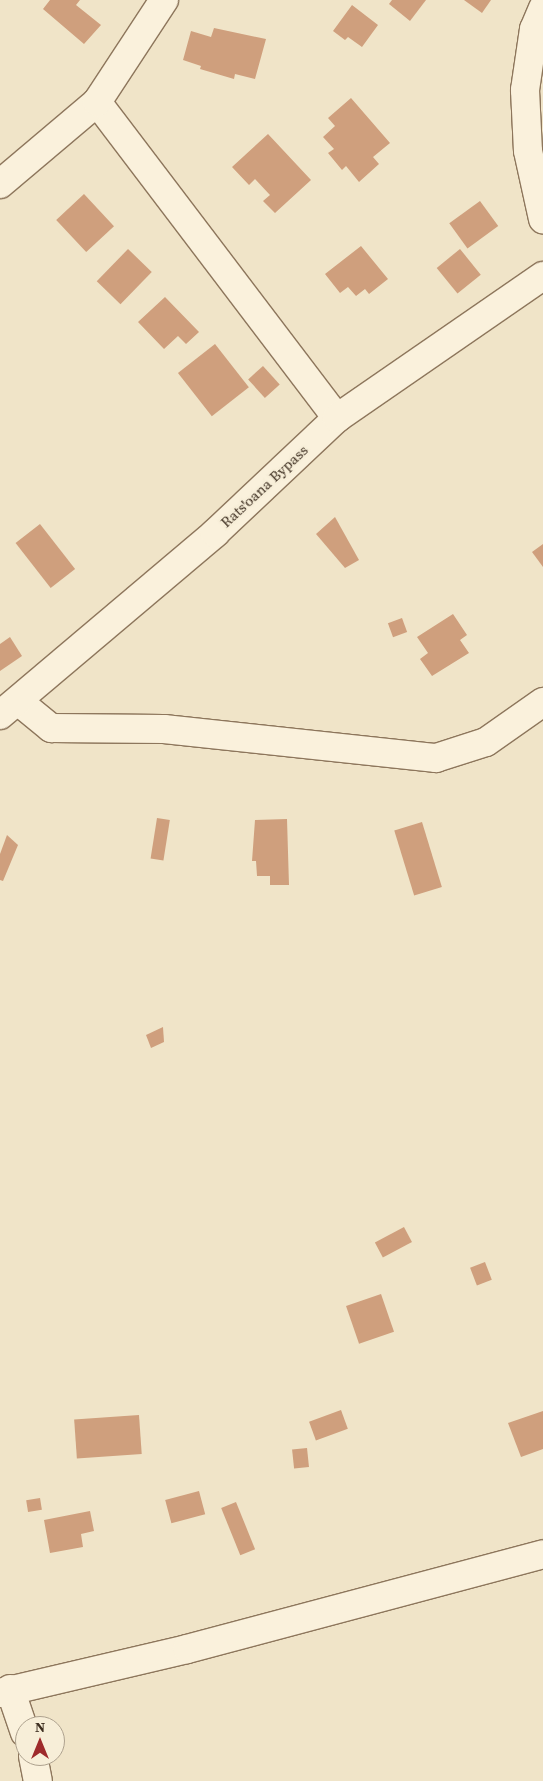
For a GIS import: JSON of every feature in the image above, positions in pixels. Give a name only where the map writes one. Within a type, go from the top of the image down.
[{"type":"street","points":[[0,184],[97,102],[164,0]]},
{"type":"street","points":[[543,8],[534,29],[526,90],[528,151],[543,218]]},
{"type":"street","points":[[97,102],[337,418]]},
{"type":"street","name":"Rats'oana Bypass","points":[[9,708],[214,533],[337,418],[543,276]]},
{"type":"street","points":[[9,708],[51,728],[164,729],[436,758],[486,742],[543,702]]},
{"type":"street","points":[[17,1716],[5,1691],[187,1649],[543,1554]]},
{"type":"street","points":[[35,1766],[38,1781]]},
{"type":"building","points":[[50,0],[80,0],[76,5],[101,25],[84,44],[43,9]]},
{"type":"building","points":[[392,0],[426,0],[410,21],[389,4]]},
{"type":"building","points":[[464,0],[491,0],[482,13]]},
{"type":"building","points":[[352,5],[378,25],[362,47],[348,37],[345,40],[333,31]]},
{"type":"building","points":[[214,28],[266,39],[255,79],[235,74],[234,79],[200,69],[201,66],[183,60],[191,31],[211,37]]},
{"type":"building","points":[[351,98],[390,143],[373,157],[379,164],[359,182],[346,166],[342,170],[328,153],[334,149],[323,137],[335,126],[328,118]]},
{"type":"building","points":[[268,134],[311,180],[275,213],[263,201],[270,195],[255,179],[249,185],[232,167]]},
{"type":"building","points":[[84,194],[114,226],[86,252],[56,220]]},
{"type":"building","points":[[480,201],[498,226],[467,248],[449,223]]},
{"type":"building","points":[[361,246],[388,279],[369,294],[365,289],[356,296],[348,287],[340,293],[325,274]]},
{"type":"building","points":[[128,249],[152,272],[120,304],[97,281]]},
{"type":"building","points":[[460,249],[481,275],[457,294],[437,268]]},
{"type":"building","points":[[165,297],[199,332],[186,344],[178,336],[164,349],[138,322]]},
{"type":"building","points":[[215,344],[249,387],[212,416],[178,373]]},
{"type":"building","points":[[263,366],[280,385],[265,398],[248,379]]},
{"type":"building","points":[[335,517],[359,560],[345,568],[316,534]]},
{"type":"building","points":[[40,524],[75,569],[51,588],[16,543]]},
{"type":"building","points":[[543,544],[543,567],[532,552]]},
{"type":"building","points":[[453,614],[467,635],[460,640],[469,653],[432,676],[420,659],[428,653],[417,637]]},
{"type":"building","points":[[402,618],[407,632],[393,637],[388,623]]},
{"type":"building","points":[[10,637],[22,656],[0,671],[0,644]]},
{"type":"building","points":[[157,818],[170,820],[163,861],[151,858]]},
{"type":"building","points":[[287,819],[289,885],[270,885],[270,876],[257,876],[256,861],[252,861],[255,820]]},
{"type":"building","points":[[422,822],[442,887],[414,896],[394,830]]},
{"type":"building","points":[[7,835],[18,845],[3,881],[0,880],[0,854]]},
{"type":"building","points":[[163,1027],[164,1042],[151,1048],[146,1035]]},
{"type":"building","points":[[404,1227],[412,1242],[383,1258],[375,1242]]},
{"type":"building","points":[[485,1262],[492,1280],[477,1285],[470,1268]]},
{"type":"building","points":[[381,1294],[394,1332],[359,1344],[346,1306]]},
{"type":"building","points":[[341,1410],[348,1429],[316,1440],[309,1422]]},
{"type":"building","points":[[543,1411],[543,1449],[521,1457],[508,1423]]},
{"type":"building","points":[[139,1415],[142,1454],[77,1458],[74,1420]]},
{"type":"building","points":[[307,1448],[309,1467],[294,1468],[292,1450]]},
{"type":"building","points":[[199,1491],[205,1514],[171,1523],[165,1500]]},
{"type":"building","points":[[40,1498],[42,1510],[28,1512],[26,1500]]},
{"type":"building","points":[[236,1502],[255,1549],[240,1555],[221,1508]]},
{"type":"building","points":[[90,1511],[94,1531],[81,1534],[83,1547],[50,1553],[44,1520]]}]
